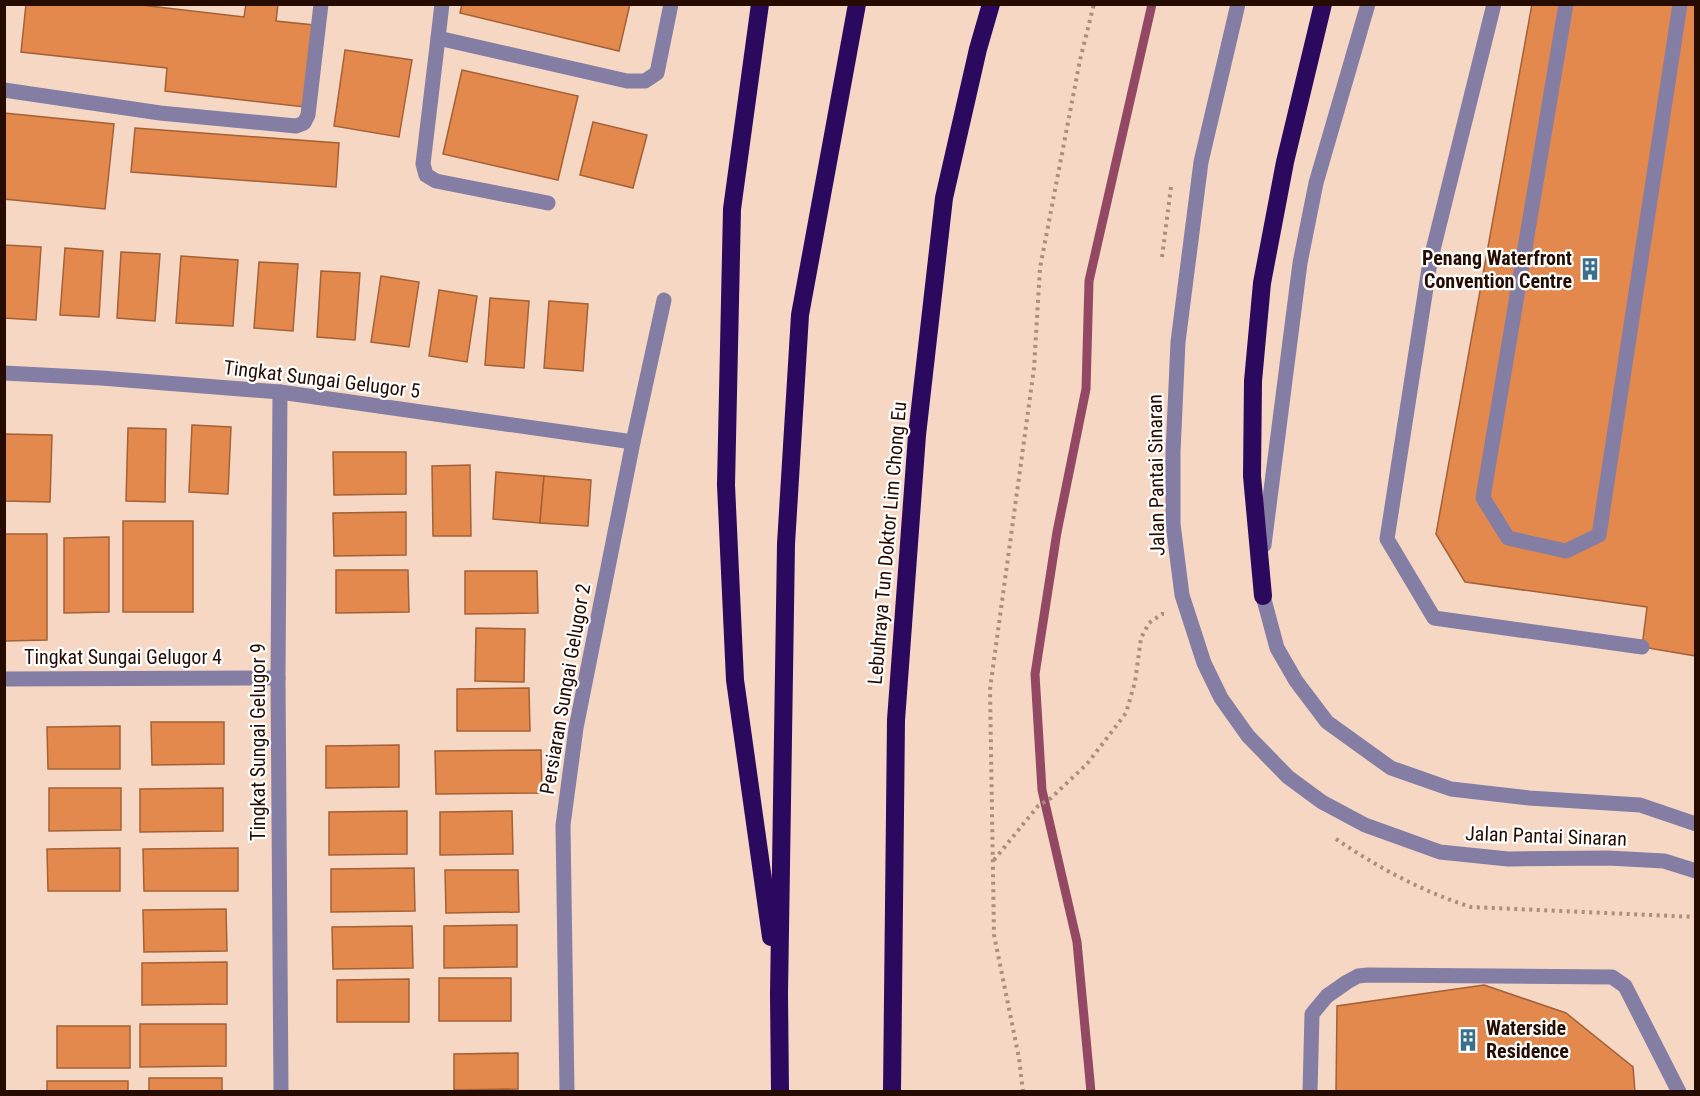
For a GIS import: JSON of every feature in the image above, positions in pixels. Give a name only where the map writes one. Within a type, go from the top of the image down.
[{"type":"highway","points":[[760,4],[732,209],[726,485],[735,680],[779,994]]},
{"type":"highway","points":[[780,1092],[779,994],[786,544],[800,315],[857,4]]},
{"type":"highway","name":"Lebuhraya Tun Doktor Lim Chong Eu","points":[[892,1092],[896,720],[917,435],[944,198],[978,49],[991,4]]},
{"type":"highway","points":[[1263,596],[1252,476],[1253,381],[1262,283],[1285,162],[1323,4]]},
{"type":"street","points":[[4,90],[160,113],[296,126],[304,123],[308,115],[321,4]]},
{"type":"street","points":[[442,4],[423,164],[426,175],[436,181],[548,203]]},
{"type":"street","points":[[438,38],[627,81],[645,81],[657,73],[671,4]]},
{"type":"street","name":"Jalan Pantai Sinaran","points":[[1238,4],[1202,162],[1178,342],[1173,452],[1173,524],[1182,595],[1204,663],[1221,698],[1248,736],[1288,777],[1322,802],[1365,825],[1386,833],[1440,852],[1508,859],[1608,858],[1664,861],[1695,871]]},
{"type":"street","name":"Jalan Pantai Sinaran","points":[[1368,4],[1316,183],[1300,263],[1265,532],[1263,596],[1277,648],[1296,681],[1327,722],[1391,768],[1451,789],[1529,798],[1640,805],[1695,824]]},
{"type":"street","points":[[1494,4],[1430,262],[1387,539],[1434,618],[1642,646]]},
{"type":"street","points":[[1566,4],[1483,498],[1508,537],[1566,551],[1599,535],[1680,4]]},
{"type":"street","name":"Persiaran Sungai Gelugor 2","points":[[567,1092],[563,825],[576,728],[664,300]]},
{"type":"street","name":"Tingkat Sungai Gelugor 5","points":[[4,373],[101,378],[280,393],[633,442]]},
{"type":"street","name":"Tingkat Sungai Gelugor 9","points":[[280,393],[278,678],[281,1092]]},
{"type":"street","name":"Tingkat Sungai Gelugor 4","points":[[4,679],[278,678]]},
{"type":"street","points":[[1310,1092],[1312,1014],[1327,996],[1347,982],[1358,976],[1368,975],[1612,977],[1625,986],[1679,1092]]},
{"type":"path","points":[[1023,1092],[1020,1058],[994,934],[990,689],[1034,368],[1040,268],[1080,60],[1094,4]]},
{"type":"path","points":[[993,861],[1038,806],[1051,798]]},
{"type":"building","points":[[26,4],[132,4],[244,17],[246,4],[278,4],[276,21],[314,25],[305,107],[165,91],[167,68],[21,52]]},
{"type":"building","points":[[462,4],[630,4],[619,51],[460,13]]},
{"type":"building","name":"Penang Waterfront Convention Centre","points":[[1532,4],[1696,4],[1696,656],[1642,647],[1647,607],[1465,582],[1436,534]]},
{"type":"building","points":[[345,50],[412,60],[399,137],[334,126]]},
{"type":"building","points":[[462,70],[578,96],[558,180],[443,154]]},
{"type":"building","points":[[4,113],[114,124],[105,209],[4,199]]},
{"type":"building","points":[[593,122],[647,135],[633,188],[580,175]]},
{"type":"building","points":[[135,128],[339,143],[336,187],[131,172]]},
{"type":"building","points":[[4,245],[41,247],[36,320],[4,318]]},
{"type":"building","points":[[65,248],[103,251],[99,317],[60,315]]},
{"type":"building","points":[[121,252],[160,254],[155,321],[117,318]]},
{"type":"building","points":[[181,256],[238,260],[233,326],[176,323]]},
{"type":"building","points":[[259,262],[298,264],[293,331],[254,328]]},
{"type":"building","points":[[321,271],[360,273],[355,340],[317,337]]},
{"type":"building","points":[[381,276],[419,282],[409,347],[371,342]]},
{"type":"building","points":[[439,290],[477,296],[467,362],[429,356]]},
{"type":"building","points":[[490,298],[529,301],[524,368],[485,365]]},
{"type":"building","points":[[549,301],[588,304],[583,371],[544,368]]},
{"type":"building","points":[[192,425],[231,427],[228,494],[189,492]]},
{"type":"building","points":[[128,428],[166,429],[165,502],[126,501]]},
{"type":"building","points":[[4,434],[52,435],[50,502],[4,501]]},
{"type":"building","points":[[333,452],[406,452],[406,494],[334,495]]},
{"type":"building","points":[[470,465],[471,536],[433,536],[432,466]]},
{"type":"building","points":[[496,472],[544,476],[540,523],[493,519]]},
{"type":"building","points":[[544,476],[591,480],[588,526],[540,523]]},
{"type":"building","points":[[406,512],[406,555],[334,556],[333,513]]},
{"type":"building","points":[[123,521],[193,521],[193,612],[123,612]]},
{"type":"building","points":[[4,534],[47,534],[47,640],[4,641]]},
{"type":"building","points":[[109,537],[109,612],[64,613],[64,538]]},
{"type":"building","points":[[336,570],[408,570],[409,612],[336,613]]},
{"type":"building","points":[[465,571],[537,571],[538,613],[465,614]]},
{"type":"building","points":[[476,628],[525,629],[524,682],[475,681]]},
{"type":"building","points":[[529,688],[530,731],[457,731],[457,689]]},
{"type":"building","points":[[151,722],[224,722],[224,764],[152,765]]},
{"type":"building","points":[[120,726],[120,769],[48,769],[47,727]]},
{"type":"building","points":[[399,745],[399,787],[326,788],[326,746]]},
{"type":"building","points":[[541,750],[542,793],[436,794],[435,751]]},
{"type":"building","points":[[49,788],[121,788],[121,830],[49,831]]},
{"type":"building","points":[[223,788],[223,831],[140,832],[140,789]]},
{"type":"building","points":[[407,811],[407,854],[329,855],[329,812]]},
{"type":"building","points":[[512,811],[513,854],[440,855],[440,812]]},
{"type":"building","points":[[120,848],[120,891],[48,891],[47,849]]},
{"type":"building","points":[[238,848],[238,891],[144,891],[143,849]]},
{"type":"building","points":[[414,868],[415,911],[331,912],[331,869]]},
{"type":"building","points":[[445,870],[518,870],[519,912],[446,913]]},
{"type":"building","points":[[226,909],[227,951],[144,952],[143,910]]},
{"type":"building","points":[[517,925],[517,967],[444,968],[444,926]]},
{"type":"building","points":[[412,926],[413,968],[333,969],[332,927]]},
{"type":"building","points":[[227,962],[227,1004],[142,1005],[142,963]]},
{"type":"building","points":[[439,978],[511,978],[511,1021],[439,1021]]},
{"type":"building","points":[[409,979],[409,1022],[337,1022],[337,980]]},
{"type":"building","name":"Waterside Residence","points":[[1484,985],[1566,1013],[1633,1067],[1635,1092],[1336,1092],[1337,1006]]},
{"type":"building","points":[[140,1024],[226,1024],[226,1066],[140,1067]]},
{"type":"building","points":[[57,1026],[130,1026],[130,1068],[57,1068]]},
{"type":"building","points":[[518,1053],[518,1089],[454,1090],[454,1054]]},
{"type":"building","points":[[149,1078],[222,1078],[222,1092],[149,1092]]},
{"type":"building","points":[[47,1081],[128,1081],[128,1092],[47,1092]]},
{"type":"waterway","points":[[1091,1092],[1077,942],[1042,790],[1035,674],[1057,532],[1086,389],[1089,281],[1152,4]]},
{"type":"place","name":"Penang Waterfront Convention Centre","points":[[1590,269]]},
{"type":"place","name":"Waterside Residence","points":[[1468,1040]]}]
